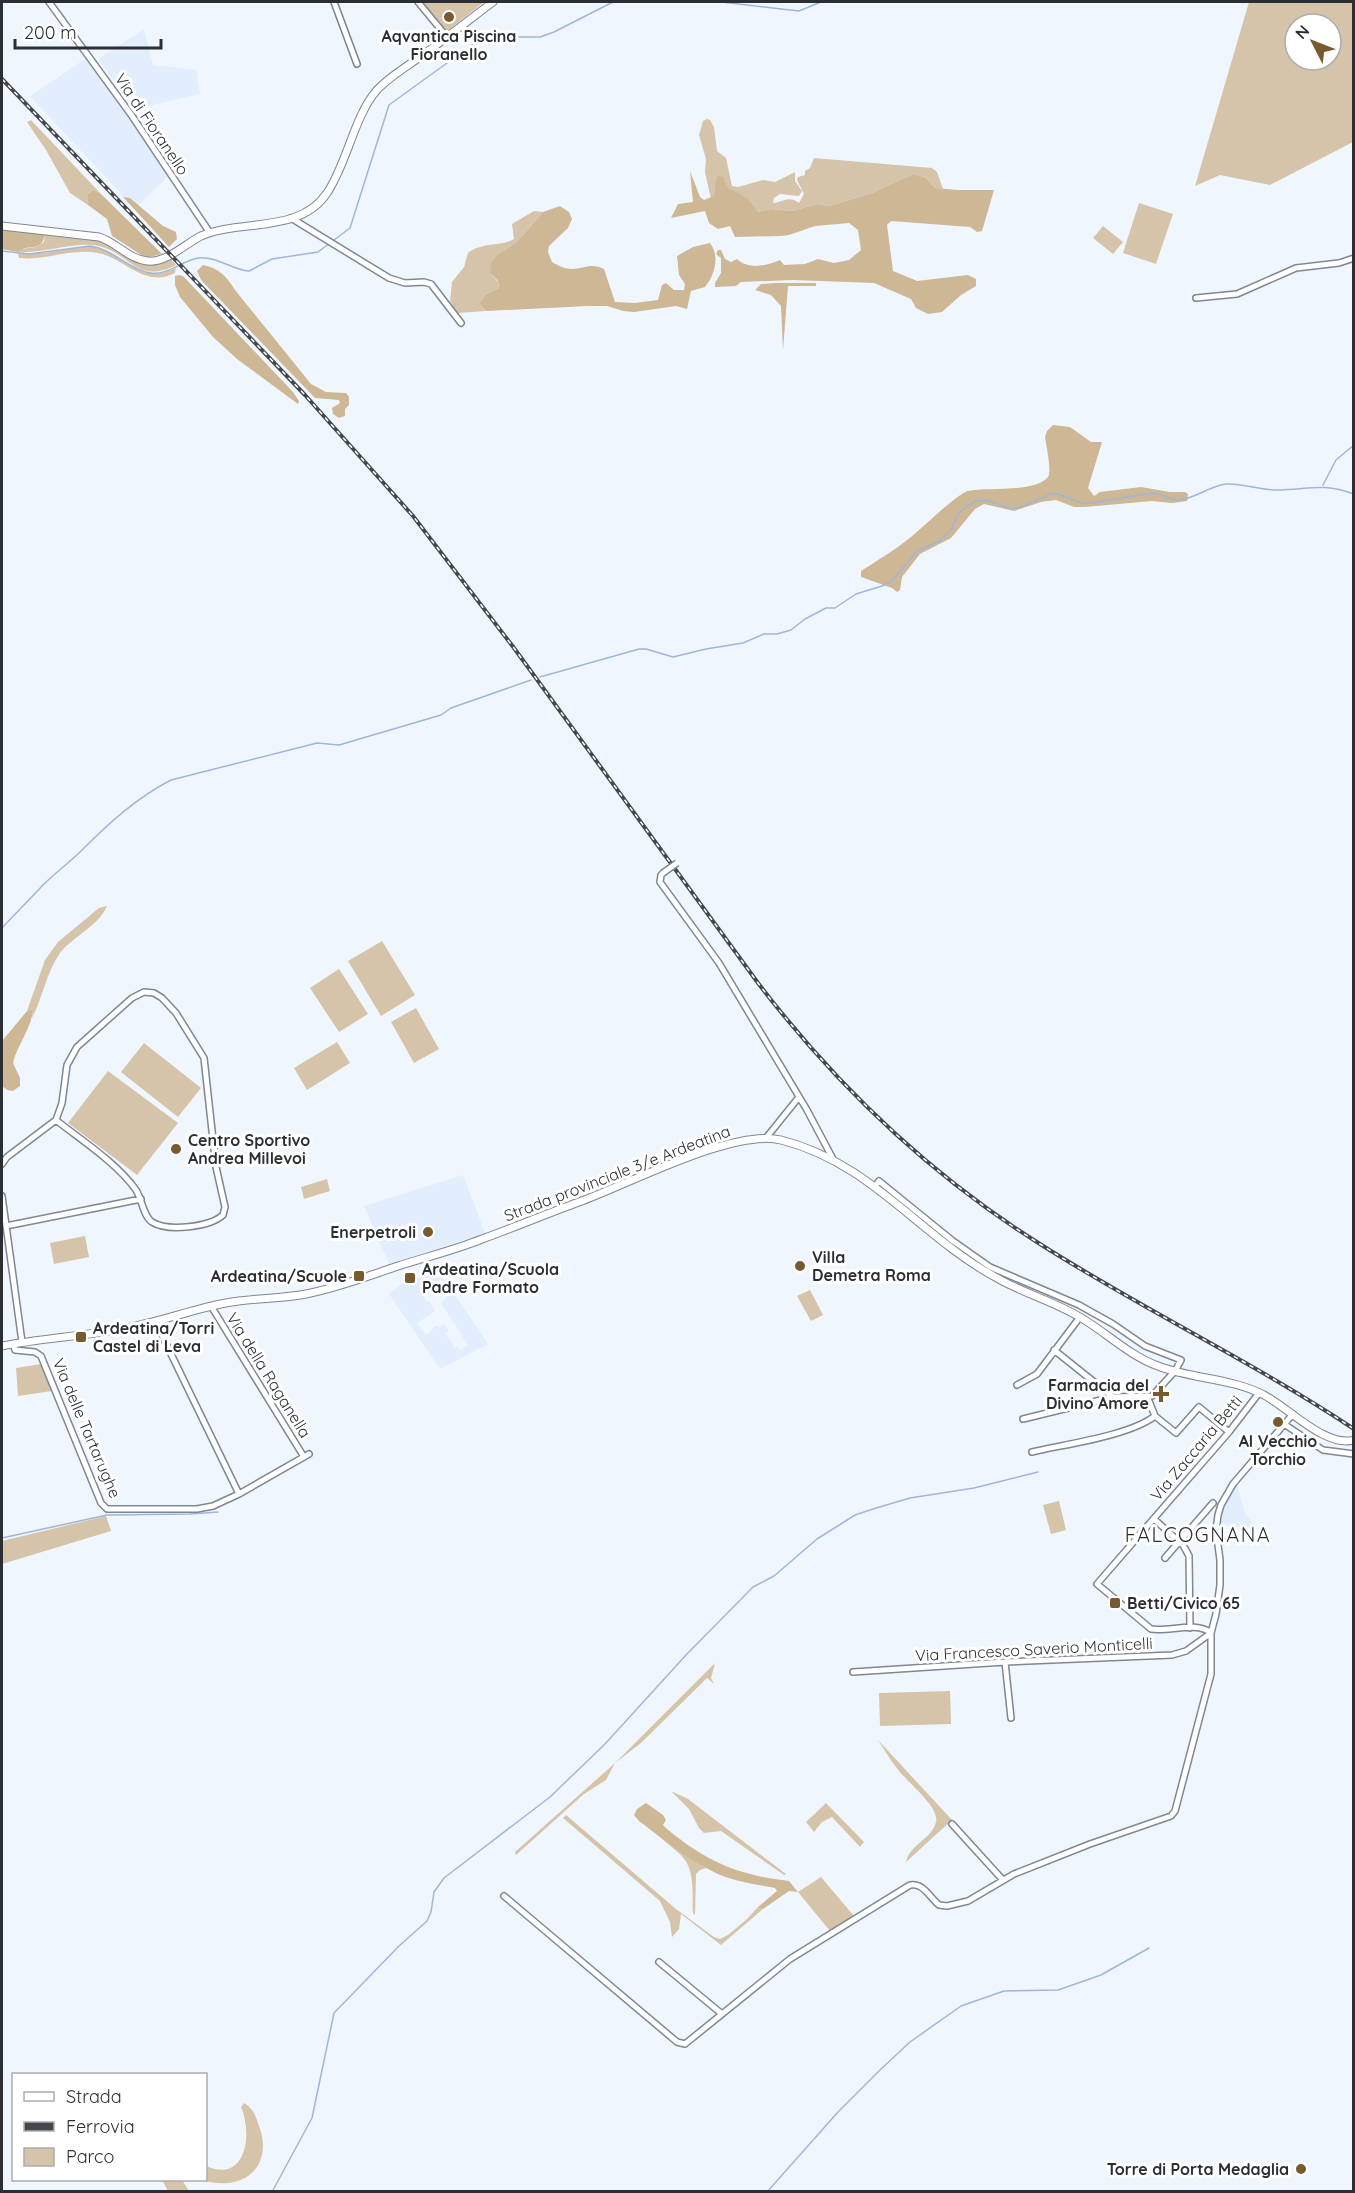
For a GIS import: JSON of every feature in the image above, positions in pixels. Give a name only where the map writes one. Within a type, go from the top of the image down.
[{"type":"main road","points":[[2,226],[99,237],[147,261],[163,258],[192,240],[210,233],[291,219],[314,207],[328,192],[361,118],[377,90],[493,2]]},
{"type":"main road","name":"Strada provinciale 3/e Ardeatina","points":[[2,1346],[123,1328],[211,1306],[305,1294],[332,1287],[478,1241],[688,1158],[744,1141],[766,1138],[798,1146],[834,1161],[875,1186],[955,1251],[992,1276],[1080,1316],[1147,1361],[1175,1371],[1221,1380],[1259,1393],[1330,1439],[1347,1442],[1353,1440]]},
{"type":"street","name":"Via di Fioranello","points":[[49,2],[132,116],[210,233]]},
{"type":"street","points":[[334,2],[357,64]]},
{"type":"street","points":[[418,2],[447,37]]},
{"type":"street","points":[[291,219],[389,278],[405,284],[424,282],[431,284],[461,323]]},
{"type":"street","points":[[1196,298],[1237,294],[1296,268],[1339,263],[1353,258]]},
{"type":"street","points":[[676,863],[661,875],[660,882],[719,963],[799,1097],[834,1161]]},
{"type":"street","points":[[2,1164],[7,1157],[56,1120],[62,1103],[67,1065],[77,1047],[134,996],[144,992],[151,993],[164,1000],[180,1019],[204,1058],[216,1167],[224,1211],[220,1217],[184,1227],[156,1224],[148,1218],[141,1199],[130,1182],[56,1120]]},
{"type":"street","points":[[766,1138],[799,1097]]},
{"type":"street","points":[[875,1186],[879,1181],[953,1241],[990,1267],[1079,1305],[1113,1324],[1145,1346],[1181,1360],[1175,1371],[1152,1396],[1113,1396],[1023,1419]]},
{"type":"street","points":[[2,1196],[22,1342]]},
{"type":"street","points":[[6,1226],[141,1199]]},
{"type":"street","name":"Via della Raganella","points":[[211,1306],[307,1456]]},
{"type":"street","points":[[155,1321],[239,1494]]},
{"type":"street","points":[[1017,1385],[1035,1376],[1077,1321]]},
{"type":"street","name":"Via delle Tartarughe","points":[[13,1344],[17,1350],[33,1351],[41,1356],[104,1508],[113,1510],[204,1508],[239,1494],[307,1456]]},
{"type":"street","points":[[1054,1350],[1113,1396]]},
{"type":"street","name":"Via Zaccaria Betti","points":[[1211,1633],[1207,1630],[1190,1628],[1151,1629],[1097,1584],[1229,1432],[1259,1393]]},
{"type":"street","points":[[1147,1396],[1155,1416],[1176,1433],[1199,1407],[1229,1432]]},
{"type":"street","points":[[504,1896],[680,2044],[690,2042],[789,1959],[910,1885],[918,1885],[939,1905],[947,1906],[968,1901],[1002,1879],[1090,1844],[1171,1816],[1175,1811],[1211,1674],[1211,1633],[1220,1585],[1220,1560],[1216,1530],[1221,1505],[1238,1479],[1293,1413]]},
{"type":"street","points":[[1032,1452],[1126,1431],[1155,1416]]},
{"type":"street","points":[[1284,1424],[1323,1450],[1353,1454]]},
{"type":"street","points":[[1165,1558],[1213,1503]]},
{"type":"street","points":[[1154,1519],[1188,1552],[1191,1563],[1190,1628]]},
{"type":"street","name":"Via Francesco Saverio Monticelli","points":[[853,1672],[1005,1662],[1172,1655],[1190,1649],[1211,1633]]},
{"type":"street","points":[[1005,1662],[1011,1718]]},
{"type":"street","points":[[952,1824],[1002,1879]]},
{"type":"street","points":[[659,1962],[722,2014]]},
{"type":"shaded area","points":[[144,29],[153,65],[196,70],[200,94],[135,109],[98,59]]},
{"type":"shaded area","points":[[88,57],[168,176],[135,209],[30,96]]},
{"type":"shaded area","points":[[690,171],[700,197],[704,200],[714,196],[718,176],[723,177],[727,187],[748,199],[758,212],[770,209],[792,211],[817,204],[830,206],[872,193],[913,174],[925,177],[935,188],[994,190],[982,231],[977,232],[970,227],[891,221],[887,225],[893,271],[917,281],[968,275],[976,279],[976,286],[961,295],[942,312],[928,314],[916,308],[911,299],[874,283],[793,280],[741,282],[736,286],[715,287],[721,273],[721,258],[716,254],[718,250],[721,250],[725,259],[731,262],[737,259],[752,266],[780,260],[784,265],[805,264],[818,259],[834,263],[849,260],[861,250],[858,230],[849,223],[815,226],[789,235],[735,237],[730,226],[718,229],[709,223],[705,211],[671,218],[678,204],[693,202]]},
{"type":"shaded area","points":[[93,190],[101,194],[162,254],[143,256],[112,236],[107,219],[88,205],[87,195]]},
{"type":"shaded area","points":[[123,197],[130,198],[163,226],[176,232],[177,239],[169,247]]},
{"type":"shaded area","points":[[560,206],[569,212],[572,219],[568,228],[549,246],[548,252],[552,262],[563,268],[576,269],[593,266],[604,269],[615,302],[635,303],[658,300],[662,285],[666,283],[674,290],[684,290],[685,284],[679,275],[677,256],[693,247],[710,243],[715,254],[715,265],[711,277],[705,287],[691,291],[687,309],[676,306],[634,312],[607,306],[588,306],[486,311],[479,303],[486,294],[499,288],[498,281],[490,273],[491,263],[497,255],[517,242],[543,212]]},
{"type":"shaded area","points":[[2,230],[45,233],[38,246],[18,252],[2,249]]},
{"type":"shaded area","points":[[203,265],[214,268],[226,277],[311,384],[326,392],[346,393],[349,397],[349,405],[345,409],[345,416],[339,418],[333,414],[332,408],[340,403],[339,400],[315,398],[201,280],[197,271]]},
{"type":"shaded area","points":[[175,276],[183,276],[293,392],[299,401],[298,404],[237,359],[213,337],[180,297],[175,285]]},
{"type":"shaded area","points":[[816,283],[816,286],[788,286],[783,350],[781,306],[771,295],[755,290],[761,284]]},
{"type":"shaded area","points":[[1053,425],[1070,427],[1091,442],[1102,442],[1088,488],[1094,496],[1100,492],[1141,487],[1185,492],[1188,494],[1187,501],[1172,503],[1152,501],[1074,507],[1056,500],[1041,502],[1014,511],[984,504],[975,509],[951,538],[920,554],[902,577],[900,590],[897,592],[861,577],[861,571],[905,542],[963,493],[1022,487],[1042,482],[1049,474],[1045,437]]},
{"type":"shaded area","points":[[33,1009],[30,1023],[13,1063],[20,1078],[20,1086],[13,1091],[7,1090],[2,1086],[2,1041],[27,1011]]},
{"type":"shaded area","points":[[463,1175],[485,1233],[389,1264],[364,1206]]},
{"type":"shaded area","points":[[438,1270],[488,1344],[440,1369],[389,1294],[402,1284]],"holes":[[[434,1282],[439,1295],[443,1293],[447,1298],[441,1303],[468,1345],[460,1350],[458,1346],[455,1348],[445,1333],[449,1331],[444,1324],[439,1328],[437,1325],[426,1335],[417,1323],[435,1311],[420,1289]]]},
{"type":"shaded area","points":[[1237,1485],[1245,1513],[1258,1529],[1219,1525],[1223,1507]]},
{"type":"shaded area","points":[[646,1803],[663,1815],[666,1820],[663,1825],[667,1829],[696,1850],[739,1871],[789,1881],[798,1892],[789,1891],[763,1909],[757,1908],[777,1891],[775,1888],[727,1877],[702,1866],[683,1854],[634,1815],[637,1809]]},
{"type":"green space","name":"Aqvantica Piscina Fioranello","points":[[420,2],[484,2],[446,32]]},
{"type":"green space","points":[[1249,2],[1353,2],[1353,142],[1270,185],[1220,175],[1195,186]]},
{"type":"green space","points":[[707,119],[714,127],[717,151],[726,158],[732,186],[738,187],[763,180],[775,182],[795,172],[795,181],[802,191],[799,196],[780,194],[774,198],[773,203],[789,199],[799,203],[804,194],[797,180],[798,177],[805,175],[805,171],[810,168],[814,158],[932,168],[937,172],[943,189],[935,188],[925,177],[913,174],[872,193],[830,206],[817,204],[792,211],[770,209],[758,212],[715,183],[714,196],[711,199],[705,172],[706,159],[699,135],[703,121]]},
{"type":"green space","points":[[31,120],[101,194],[93,190],[87,195],[88,205],[70,193],[27,122]]},
{"type":"green space","points":[[1139,203],[1173,214],[1156,264],[1123,253]]},
{"type":"green space","points":[[534,211],[543,212],[517,242],[497,255],[490,273],[498,282],[499,288],[486,294],[479,303],[486,311],[457,313],[450,301],[452,282],[464,267],[468,253],[474,249],[514,239],[512,224]]},
{"type":"green space","points":[[1103,226],[1123,242],[1113,254],[1093,238]]},
{"type":"green space","points":[[45,233],[105,242],[138,261],[169,257],[176,265],[152,272],[143,270],[110,250],[90,245],[18,252],[44,242]]},
{"type":"green space","points":[[90,246],[113,254],[141,271],[162,273],[176,268],[175,273],[164,277],[145,275],[98,253],[78,252],[39,258],[19,258],[18,253],[43,253]]},
{"type":"green space","points":[[107,906],[92,926],[60,953],[51,969],[32,1018],[33,1009],[27,1011],[45,960],[58,942],[99,908]]},
{"type":"green space","points":[[382,941],[415,995],[381,1016],[348,961]]},
{"type":"green space","points":[[339,969],[368,1014],[339,1032],[310,988]]},
{"type":"green space","points":[[416,1008],[439,1049],[414,1063],[391,1022]]},
{"type":"green space","points":[[337,1042],[350,1063],[307,1090],[294,1068]]},
{"type":"green space","points":[[144,1043],[201,1088],[178,1117],[121,1072]]},
{"type":"green space","points":[[108,1071],[178,1123],[137,1175],[68,1123]]},
{"type":"green space","points":[[327,1179],[330,1191],[304,1199],[301,1187]]},
{"type":"green space","points":[[85,1236],[89,1257],[54,1264],[50,1243]]},
{"type":"green space","points":[[810,1290],[823,1315],[811,1321],[797,1296]]},
{"type":"green space","points":[[41,1364],[52,1391],[18,1396],[16,1368]]},
{"type":"green space","points":[[1059,1501],[1066,1530],[1051,1534],[1043,1505]]},
{"type":"green space","points":[[106,1516],[111,1531],[2,1564],[2,1541]]},
{"type":"green space","points":[[715,1663],[711,1678],[714,1684],[707,1678],[641,1743],[615,1763]]},
{"type":"green space","points":[[950,1691],[951,1724],[880,1726],[879,1693]]},
{"type":"green space","points":[[878,1740],[952,1820],[906,1862],[912,1851],[934,1828],[936,1816],[933,1808],[900,1772]]},
{"type":"green space","points":[[615,1763],[606,1780],[584,1794],[516,1855],[515,1852]]},
{"type":"green space","points":[[671,1791],[688,1799],[786,1874],[784,1875],[721,1831],[704,1833],[689,1809]]},
{"type":"green space","points":[[826,1803],[864,1842],[860,1847],[832,1817],[822,1822],[814,1832],[806,1822]]},
{"type":"green space","points":[[566,1815],[676,1909],[714,1937],[720,1939],[728,1935],[757,1908],[763,1909],[721,1945],[681,1914],[679,1929],[672,1937],[670,1922],[660,1901],[563,1818]]},
{"type":"green space","points":[[657,1834],[706,1868],[696,1874],[695,1915],[693,1913],[692,1879],[688,1866],[679,1853]]},
{"type":"green space","points":[[821,1877],[854,1916],[830,1931],[798,1892]]},
{"type":"green space","points":[[244,2103],[250,2108],[259,2126],[263,2140],[259,2164],[252,2173],[231,2183],[207,2181],[207,2166],[219,2170],[230,2168],[238,2162],[243,2153],[246,2130],[241,2107]]},
{"type":"green space","points":[[163,2181],[183,2181],[189,2191],[168,2191]]},
{"type":"waterway","points":[[334,240],[350,228],[389,105],[483,37],[540,37],[613,2]]},
{"type":"waterway","points":[[721,2],[799,11],[821,2]]},
{"type":"waterway","points":[[2,251],[29,254],[90,246],[106,251],[135,268],[150,273],[163,272],[199,258],[212,259],[249,271],[272,259],[318,252],[330,243]]},
{"type":"waterway","points":[[1323,485],[1336,460],[1354,445]]},
{"type":"waterway","points":[[540,677],[639,649],[673,657],[743,643],[764,634],[777,634],[791,630],[805,619],[826,608],[835,608],[856,594],[892,581],[917,551],[940,541],[951,530],[959,513],[976,501],[987,500],[1011,509],[1051,494],[1058,494],[1082,503],[1152,493],[1178,500],[1226,484],[1276,490],[1323,487],[1354,494]]},
{"type":"waterway","points":[[2,928],[43,885],[112,821],[134,803],[171,780],[317,743],[339,745],[441,715],[451,708],[531,680]]},
{"type":"waterway","points":[[272,2192],[312,2118],[334,2013],[399,1946],[427,1921],[434,1892],[444,1878],[550,1797],[605,1744],[686,1655],[753,1587],[774,1576],[817,1539],[855,1515],[910,1498],[974,1488],[1038,1472]]},
{"type":"waterway","points":[[2,1538],[107,1515],[218,1512]]},
{"type":"waterway","points":[[767,2192],[838,2112],[881,2069],[910,2042],[961,2006],[1004,1991],[1058,1990],[1101,1975],[1149,1948]]},
{"type":"railway","points":[[2,79],[305,395],[413,516],[514,648],[758,983],[788,1021],[852,1092],[887,1126],[960,1188],[1040,1244],[1277,1381],[1354,1429]]},
{"type":"place","name":"Aqvantica Piscina Fioranello","points":[[449,17]]},
{"type":"place","name":"Centro Sportivo Andrea Millevoi","points":[[176,1149]]},
{"type":"place","name":"Enerpetroli","points":[[428,1232]]},
{"type":"place","name":"Villa Demetra Roma","points":[[800,1266]]},
{"type":"place","name":"Ardeatina/Scuole","points":[[359,1276]]},
{"type":"place","name":"Ardeatina/Scuola Padre Formato","points":[[410,1278]]},
{"type":"place","name":"Ardeatina/Torri Castel di Leva","points":[[81,1337]]},
{"type":"place","name":"Farmacia del Divino Amore","points":[[1161,1394]]},
{"type":"place","name":"Al Vecchio Torchio","points":[[1278,1422]]},
{"type":"place","name":"Betti/Civico 65","points":[[1115,1603]]},
{"type":"place","name":"Torre di Porta Medaglia","points":[[1301,2169]]},
{"type":"district","name":"FALCOGNANA","points":[[1198,1534]]}]
